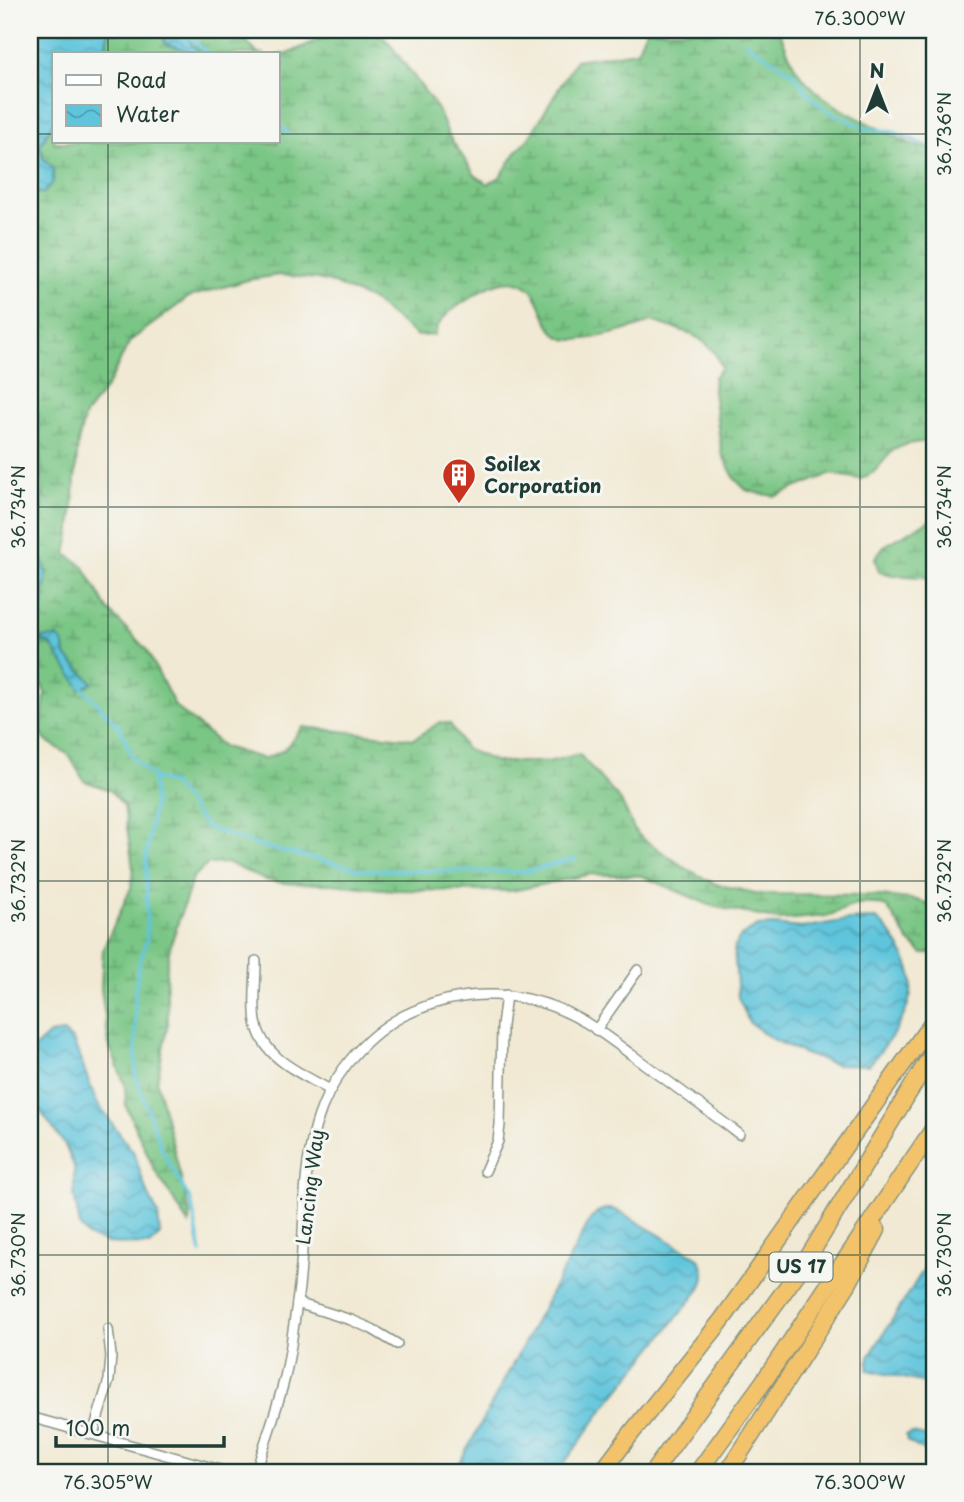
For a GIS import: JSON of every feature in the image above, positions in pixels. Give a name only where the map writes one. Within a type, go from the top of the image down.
[{"type":"highway","points":[[602,1472],[722,1320],[934,1020]]},
{"type":"highway","name":"US 17","points":[[653,1472],[806,1261],[934,1051]]},
{"type":"highway","name":"US 17","points":[[698,1472],[764,1381],[934,1128]]},
{"type":"highway","points":[[728,1472],[848,1284],[925,1142]]},
{"type":"street","points":[[256,961],[256,1021],[262,1038],[273,1055],[284,1064],[330,1090]]},
{"type":"street","points":[[596,1030],[638,970]]},
{"type":"street","name":"Lancing Way","points":[[256,1472],[285,1379],[297,1303],[312,1142],[318,1117],[342,1070],[362,1046],[395,1020],[428,1005],[470,995],[506,995],[535,1000],[584,1022],[739,1133]]},
{"type":"street","points":[[485,1171],[498,1141],[500,1125],[502,1026],[506,995]]},
{"type":"street","points":[[297,1303],[351,1320],[397,1344]]},
{"type":"street","points":[[93,1434],[109,1380],[111,1356],[108,1329]]},
{"type":"street","points":[[30,1417],[227,1472]]},
{"type":"street","points":[[271,1472],[283,1472]]},
{"type":"green space","points":[[160,30],[166,44],[187,52],[105,52],[108,32]]},
{"type":"green space","points":[[185,30],[236,30],[256,52],[200,52],[192,45]]},
{"type":"green space","points":[[338,30],[375,30],[390,44],[437,108],[449,136],[475,175],[488,184],[500,177],[529,138],[576,60],[637,51],[646,30],[779,30],[796,69],[808,84],[828,100],[902,140],[934,149],[934,440],[907,444],[893,450],[874,472],[861,479],[830,474],[776,496],[761,494],[746,490],[735,479],[722,454],[713,391],[714,377],[722,368],[717,357],[703,341],[684,331],[651,321],[593,338],[562,338],[551,329],[530,289],[514,281],[497,283],[481,291],[447,314],[434,335],[417,336],[372,300],[317,279],[279,275],[248,280],[189,297],[130,341],[108,385],[85,415],[78,442],[71,530],[66,554],[83,566],[108,610],[146,649],[175,706],[224,747],[264,759],[284,750],[303,727],[414,739],[440,722],[450,724],[466,749],[496,762],[548,762],[579,754],[621,801],[635,831],[687,869],[715,884],[759,894],[867,895],[921,901],[934,908],[934,950],[933,953],[923,954],[909,941],[887,907],[877,904],[857,904],[827,916],[780,920],[712,906],[642,876],[591,874],[512,891],[392,890],[333,884],[284,883],[265,880],[228,863],[208,864],[193,877],[170,947],[166,971],[168,1022],[157,1082],[190,1214],[189,1224],[154,1169],[126,1106],[125,1085],[109,1045],[101,989],[103,949],[131,888],[133,868],[124,806],[110,790],[84,781],[69,755],[45,740],[41,731],[45,693],[30,656],[30,633],[32,637],[51,645],[81,688],[92,683],[65,655],[64,645],[39,638],[33,630],[42,611],[40,554],[30,556],[30,501],[36,498],[43,511],[38,412],[30,411],[30,192],[44,193],[40,145],[52,124],[52,144],[280,144],[280,55],[288,54]]},
{"type":"green space","points":[[934,518],[934,578],[879,572],[875,558],[884,546]]},
{"type":"water","points":[[30,30],[110,30],[105,52],[52,52],[52,124],[40,145],[43,158],[53,168],[53,182],[44,193],[30,192]]},
{"type":"water","points":[[160,30],[185,30],[192,45],[200,52],[187,52],[166,44]]},
{"type":"water","points":[[40,553],[47,572],[42,611],[33,630],[39,638],[58,637],[64,645],[65,655],[93,683],[81,689],[51,645],[32,637],[30,633],[30,598],[38,574],[32,565],[30,566],[30,556]]},
{"type":"water","points":[[876,919],[900,948],[910,970],[912,984],[903,1017],[891,1038],[869,1065],[837,1065],[805,1054],[772,1039],[749,1022],[738,997],[734,948],[741,936],[758,926],[801,928],[848,920]]},
{"type":"water","points":[[63,1032],[73,1040],[97,1103],[134,1153],[146,1190],[158,1214],[160,1235],[149,1245],[108,1243],[87,1236],[80,1226],[74,1195],[74,1166],[65,1145],[30,1097],[30,1052],[50,1034]]},
{"type":"water","points":[[605,1209],[622,1213],[697,1257],[704,1272],[700,1289],[608,1403],[558,1472],[455,1472],[590,1220],[597,1212]]},
{"type":"water","points":[[934,1253],[934,1385],[868,1370],[869,1357]]},
{"type":"water","points":[[912,1433],[934,1438],[934,1457],[907,1441],[906,1435]]},
{"type":"waterway","points":[[177,30],[190,37],[206,52]]},
{"type":"waterway","points":[[745,42],[794,74],[809,95],[828,111],[865,128],[894,132],[934,149]]},
{"type":"waterway","points":[[280,126],[288,133]]},
{"type":"waterway","points":[[927,384],[934,383]]},
{"type":"waterway","points":[[80,685],[120,728],[133,758],[153,777],[154,804],[146,857],[147,939],[138,968],[135,995],[136,1077],[163,1152],[191,1201],[201,1253]]},
{"type":"waterway","points":[[153,777],[174,785],[206,827],[256,845],[363,870],[524,872],[576,859]]},
{"type":"place","name":"Soilex Corporation","points":[[459,505]]}]
